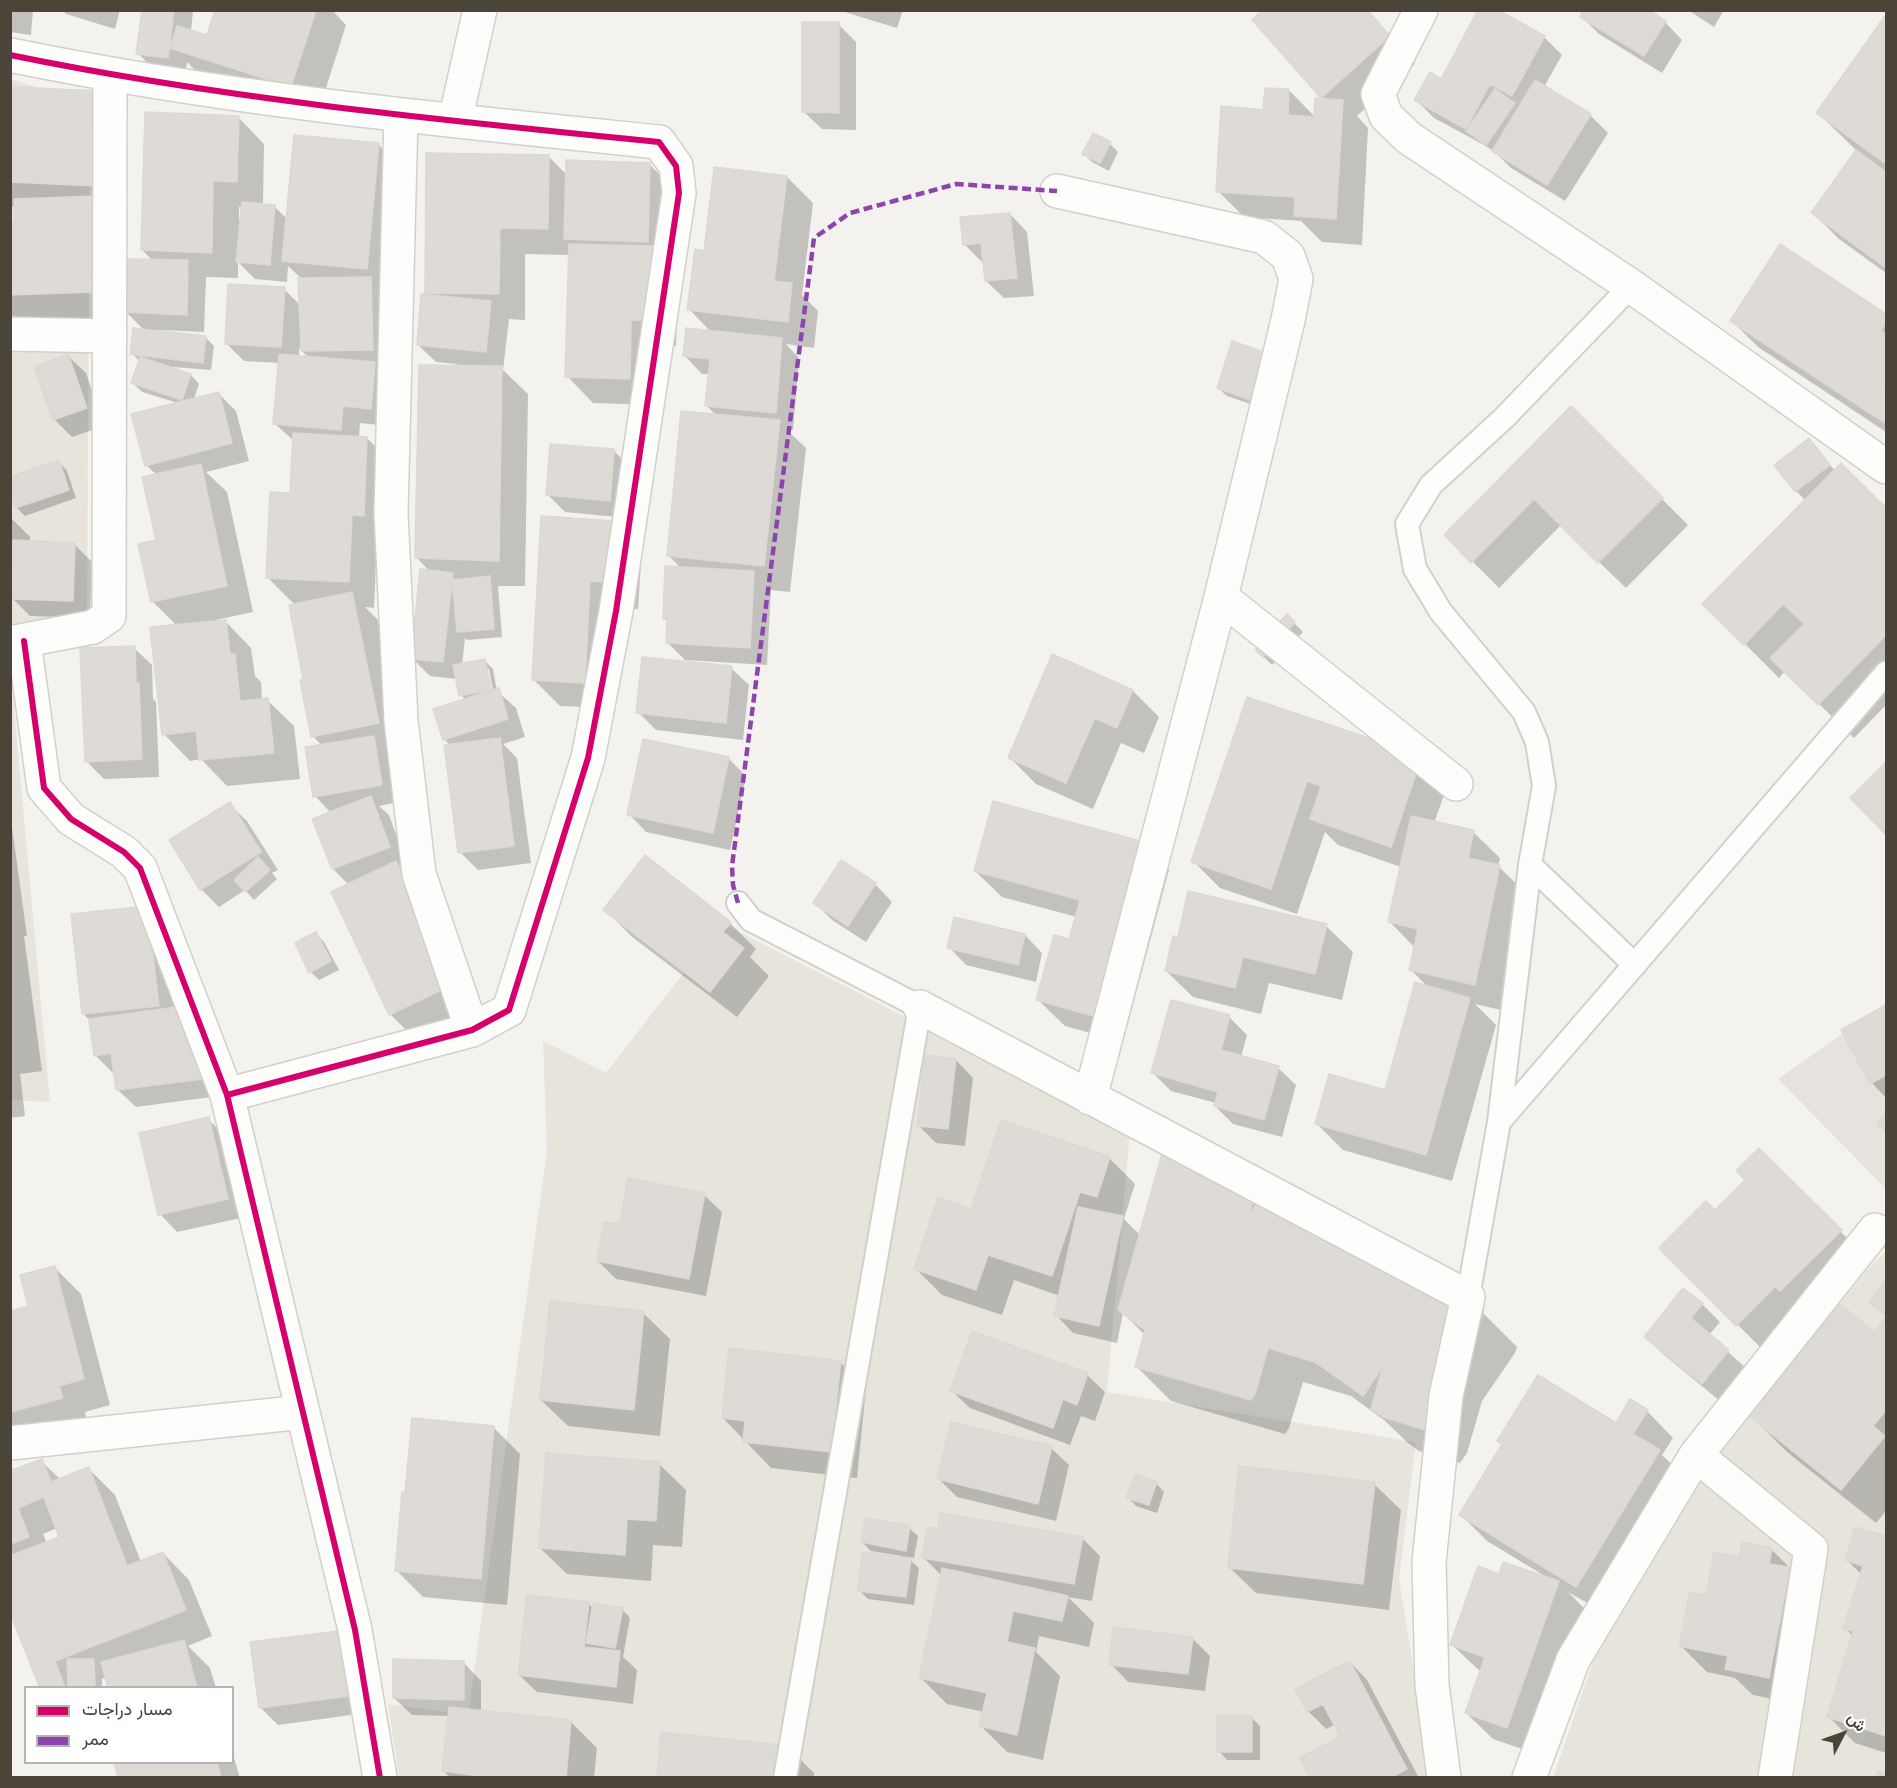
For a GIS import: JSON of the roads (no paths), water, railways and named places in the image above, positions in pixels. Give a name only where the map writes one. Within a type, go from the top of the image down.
[{"type":"street","points":[[455,121],[480,10]]},
{"type":"street","points":[[1421,10],[1378,94],[1386,116],[1409,138],[1631,286],[1887,466]]},
{"type":"street","points":[[10,55],[110,75],[401,115],[659,142],[676,166],[679,193],[615,611],[588,758],[509,1010],[472,1030],[226,1095]]},
{"type":"street","points":[[110,75],[109,616],[93,627],[17,642],[44,788],[71,819],[124,852],[140,868],[226,1095],[355,1630],[380,1778]]},
{"type":"street","points":[[401,115],[392,513],[401,721],[419,874],[472,1030]]},
{"type":"street","points":[[1057,191],[1264,237],[1288,256],[1296,279],[1221,597],[1090,1098]]},
{"type":"street","points":[[10,334],[110,336]]},
{"type":"street","points":[[1221,597],[1456,784]]},
{"type":"street","points":[[920,1007],[1468,1298],[1446,1396],[1429,1562],[1432,1685],[1444,1778]]},
{"type":"street","points":[[1529,1778],[1573,1660],[1696,1455],[1875,1230]]},
{"type":"street","points":[[10,1443],[303,1412]]},
{"type":"street","points":[[1696,1455],[1811,1549],[1775,1778]]},
{"type":"lane","points":[[1468,1298],[1499,1122],[1530,865],[1544,786],[1537,742],[1524,712],[1441,612],[1415,569],[1407,524],[1431,485],[1504,418],[1631,286]]},
{"type":"lane","points":[[1499,1122],[1887,673]]},
{"type":"lane","points":[[1530,865],[1635,965]]},
{"type":"lane","points":[[738,903],[751,920],[920,1007],[785,1778]]}]
